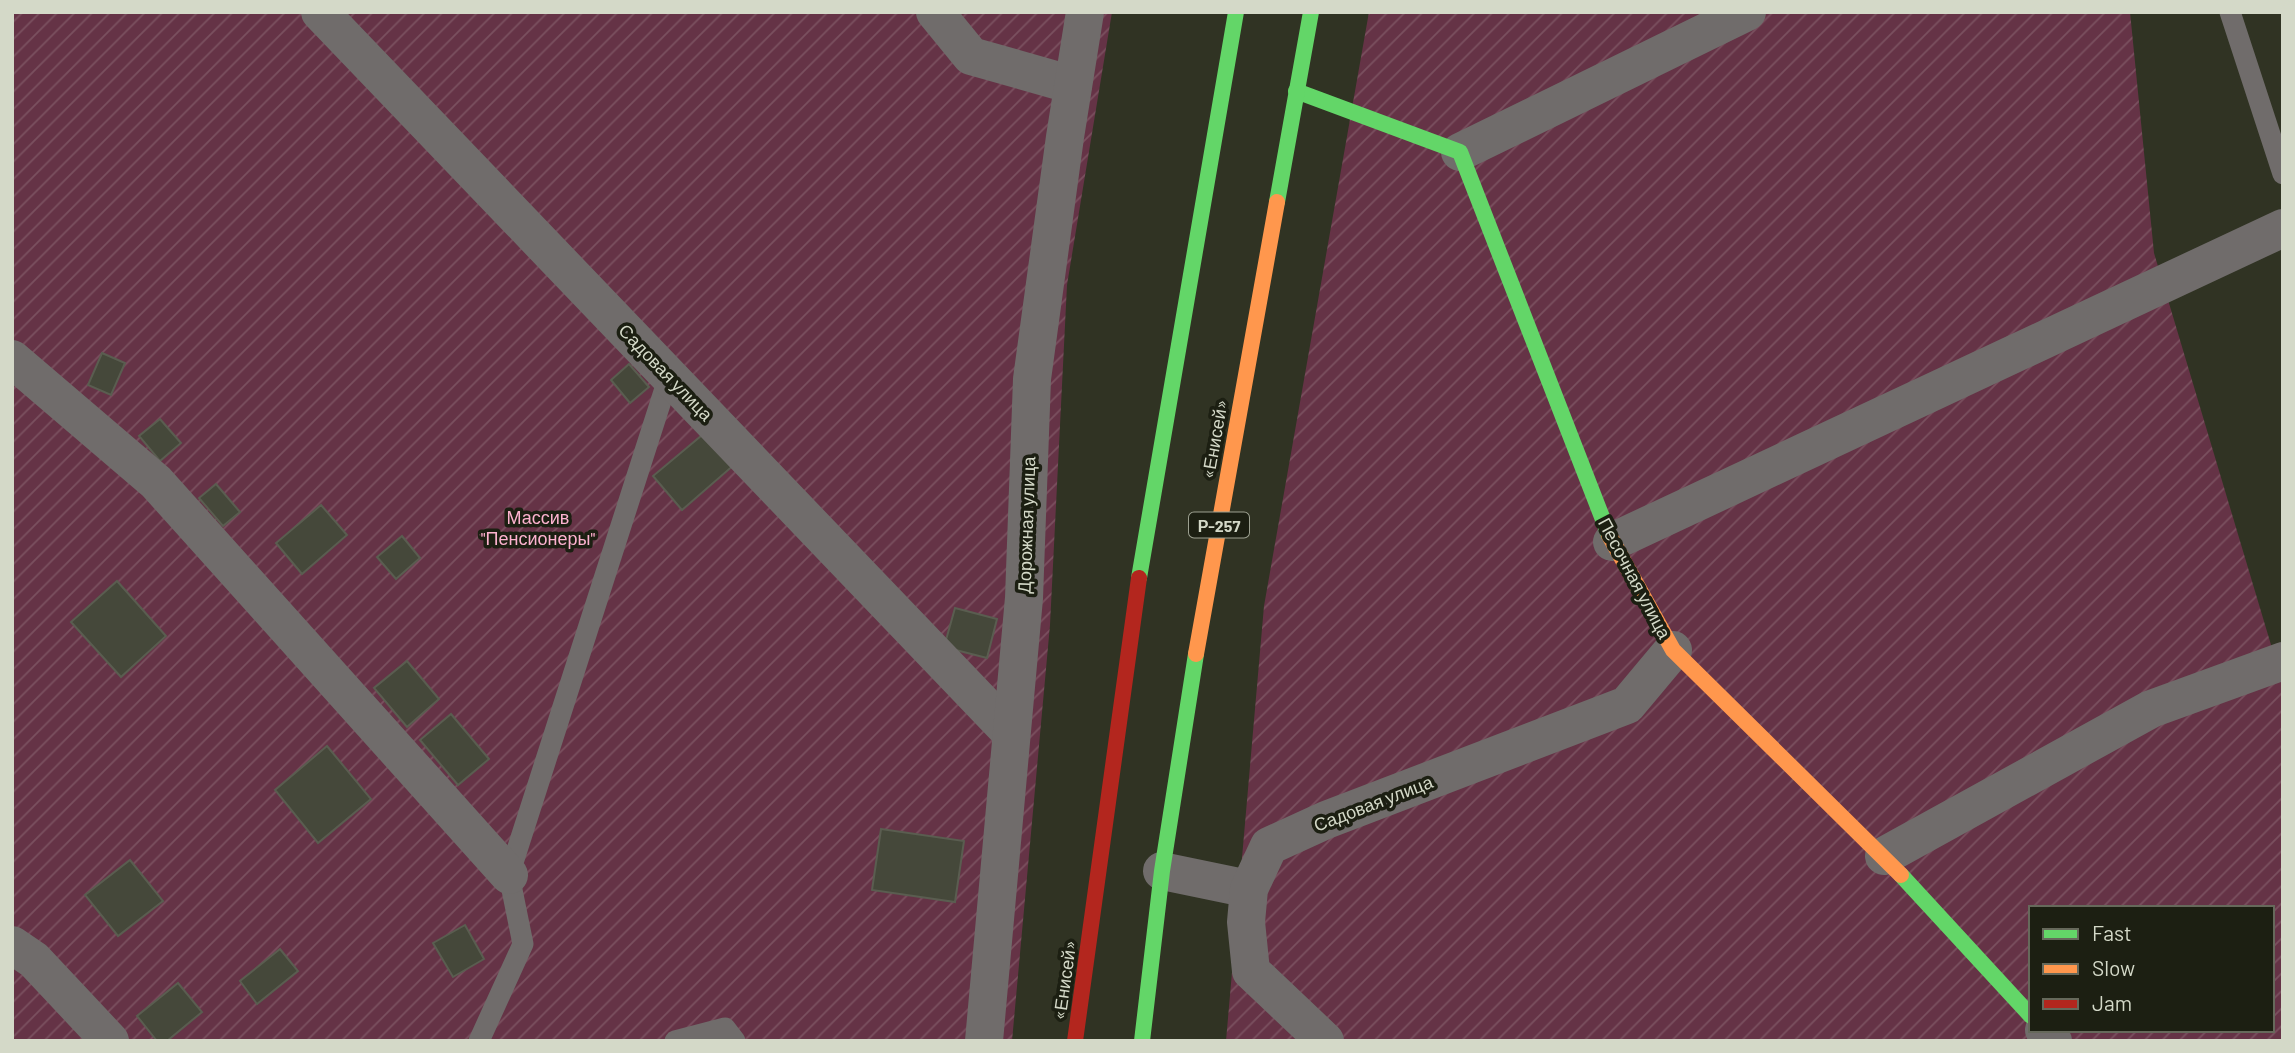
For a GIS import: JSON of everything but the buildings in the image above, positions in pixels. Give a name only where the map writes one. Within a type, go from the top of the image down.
[{"type":"main road","name":"«Енисей»","points":[[1075,1041],[1144,545],[1236,12]]},
{"type":"main road","name":"«Енисей»","points":[[1142,1041],[1163,871],[1203,614],[1311,12]]},
{"type":"main road","points":[[1296,90],[1460,152]]},
{"type":"main road","name":"Песочная улица","points":[[1460,152],[1612,542],[1673,650],[1884,856],[2029,1014]]},
{"type":"street","name":"Садовая улица","points":[[320,12],[1011,733]]},
{"type":"street","points":[[935,12],[971,57],[1073,85]]},
{"type":"street","name":"Дорожная улица","points":[[984,1041],[1024,598],[1032,379],[1085,12]]},
{"type":"street","points":[[1460,152],[1747,12]]},
{"type":"street","points":[[1612,542],[2283,228]]},
{"type":"street","points":[[12,359],[156,482],[509,874]]},
{"type":"street","name":"Садовая улица","points":[[1325,1041],[1251,971],[1246,922],[1249,889],[1269,846],[1326,820],[1627,705],[1673,650]]},
{"type":"street","points":[[1884,856],[2151,709],[2283,661]]},
{"type":"street","points":[[1163,871],[1249,889]]},
{"type":"street","points":[[12,945],[34,960],[110,1041]]},
{"type":"lane","points":[[2230,12],[2283,174]]},
{"type":"lane","points":[[479,1041],[523,944],[509,874],[669,376]]},
{"type":"lane","points":[[675,1041],[725,1028],[735,1041]]},
{"type":"green space","name":"Массив \"Пенсионеры\"","points":[[12,12],[1112,12],[1067,285],[1050,625],[1012,1041],[12,1041]]},
{"type":"green space","points":[[1369,12],[2130,12],[2154,253],[2283,685],[2283,1041],[1226,1041],[1264,606]]},
{"type":"traffic: fast","points":[[1139,578],[1236,12]]},
{"type":"traffic: fast","points":[[1277,202],[1311,12]]},
{"type":"traffic: fast","points":[[1296,91],[1460,152],[1609,535]]},
{"type":"traffic: fast","points":[[1142,1041],[1162,871],[1196,654]]},
{"type":"traffic: fast","points":[[1901,875],[2029,1014]]},
{"type":"traffic: slow","points":[[1196,654],[1277,202]]},
{"type":"traffic: slow","points":[[1609,535],[1673,650],[1901,875]]},
{"type":"traffic: jam","points":[[1075,1041],[1139,578]]}]
